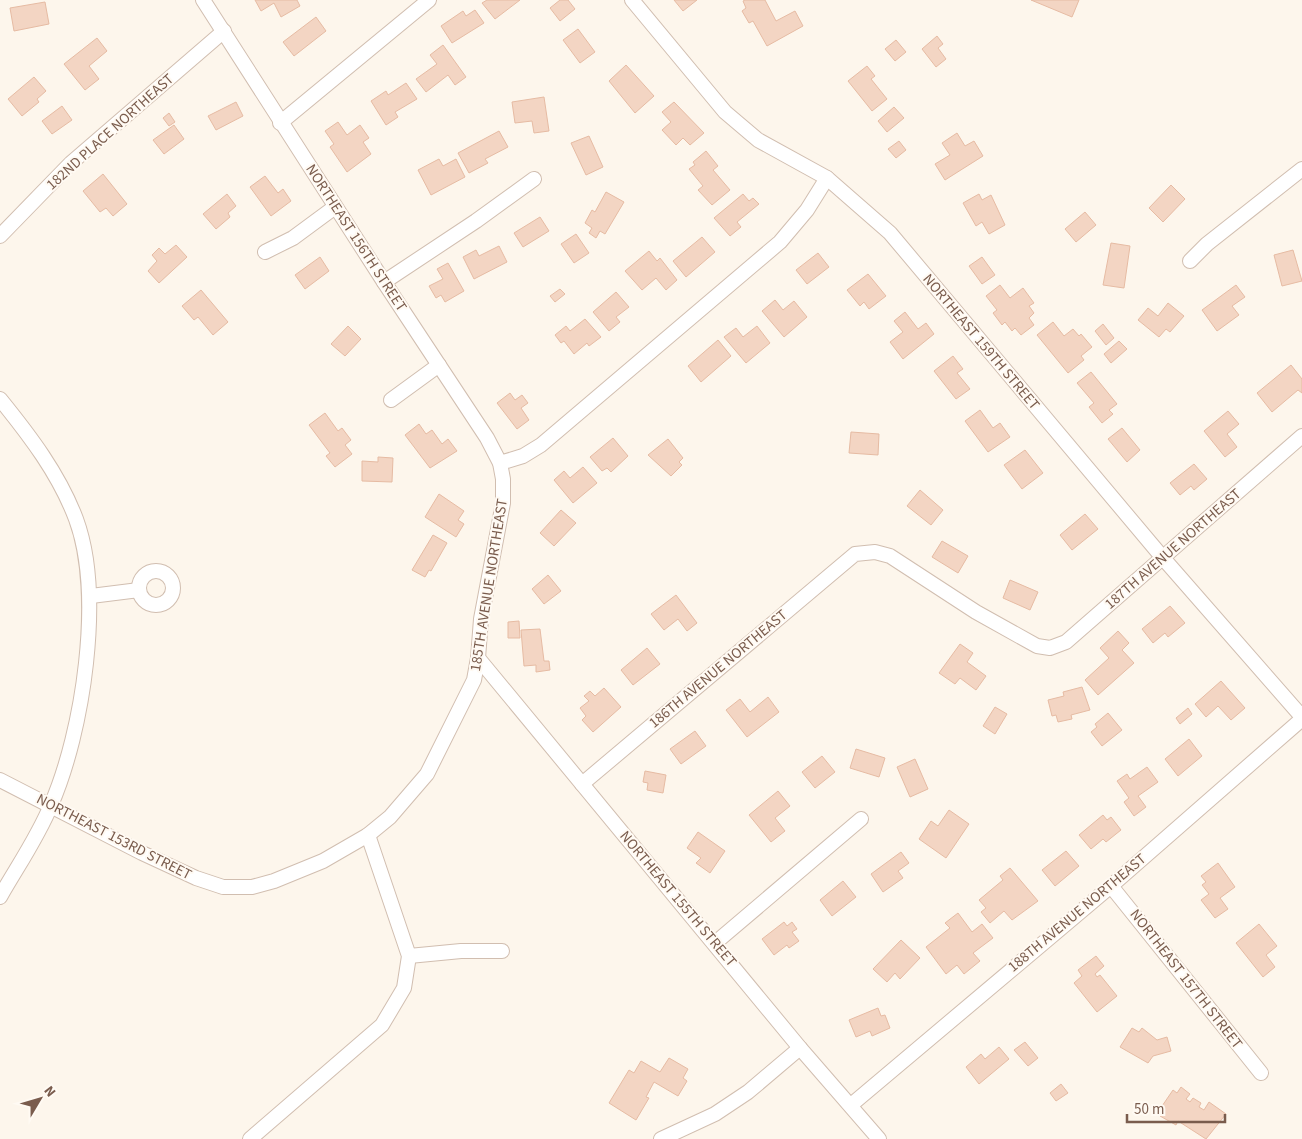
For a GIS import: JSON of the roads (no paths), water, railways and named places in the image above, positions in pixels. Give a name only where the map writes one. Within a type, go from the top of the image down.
[{"type":"street","name":"NORTHEAST 156TH STREET","points":[[203,0],[280,123],[487,438],[500,463],[503,479]]},
{"type":"street","points":[[280,123],[429,0]]},
{"type":"street","name":"NORTHEAST 159TH STREET","points":[[632,0],[725,112],[758,140],[826,178],[890,233],[1163,558],[1302,718]]},
{"type":"street","name":"182ND PLACE NORTHEAST","points":[[0,236],[71,163],[224,31]]},
{"type":"street","points":[[1190,261],[1207,244],[1302,169]]},
{"type":"street","points":[[500,463],[523,456],[540,445],[780,242],[807,210],[826,178]]},
{"type":"street","points":[[384,282],[476,221],[534,179]]},
{"type":"street","points":[[265,252],[293,238],[335,207]]},
{"type":"street","points":[[391,400],[439,365]]},
{"type":"street","points":[[0,398],[29,434],[59,481],[77,521],[85,555],[91,596],[86,668],[76,720],[51,805],[0,898]]},
{"type":"street","name":"187TH AVENUE NORTHEAST","points":[[1037,646],[1050,648],[1066,642],[1302,436]]},
{"type":"street","name":"185TH AVENUE NORTHEAST","points":[[368,835],[390,817],[427,774],[474,680],[481,619],[503,504],[503,479]]},
{"type":"street","name":"186TH AVENUE NORTHEAST","points":[[582,784],[855,554],[875,552],[890,556],[976,612],[1037,646]]},
{"type":"street","points":[[91,596],[139,590]]},
{"type":"street","name":"NORTHEAST 155TH STREET","points":[[478,658],[800,1048],[879,1139]]},
{"type":"street","name":"188TH AVENUE NORTHEAST","points":[[851,1105],[1111,886],[1302,718]]},
{"type":"street","name":"NORTHEAST 153RD STREET","points":[[0,780],[142,854],[196,878],[223,887],[252,887],[274,881],[323,861],[368,835]]},
{"type":"street","points":[[715,943],[861,819]]},
{"type":"street","points":[[250,1139],[382,1025],[404,988],[409,956],[368,835]]},
{"type":"street","name":"NORTHEAST 157TH STREET","points":[[1111,886],[1261,1073]]},
{"type":"street","points":[[409,956],[461,951],[502,951]]},
{"type":"street","points":[[661,1139],[715,1114],[748,1092],[800,1048]]}]
